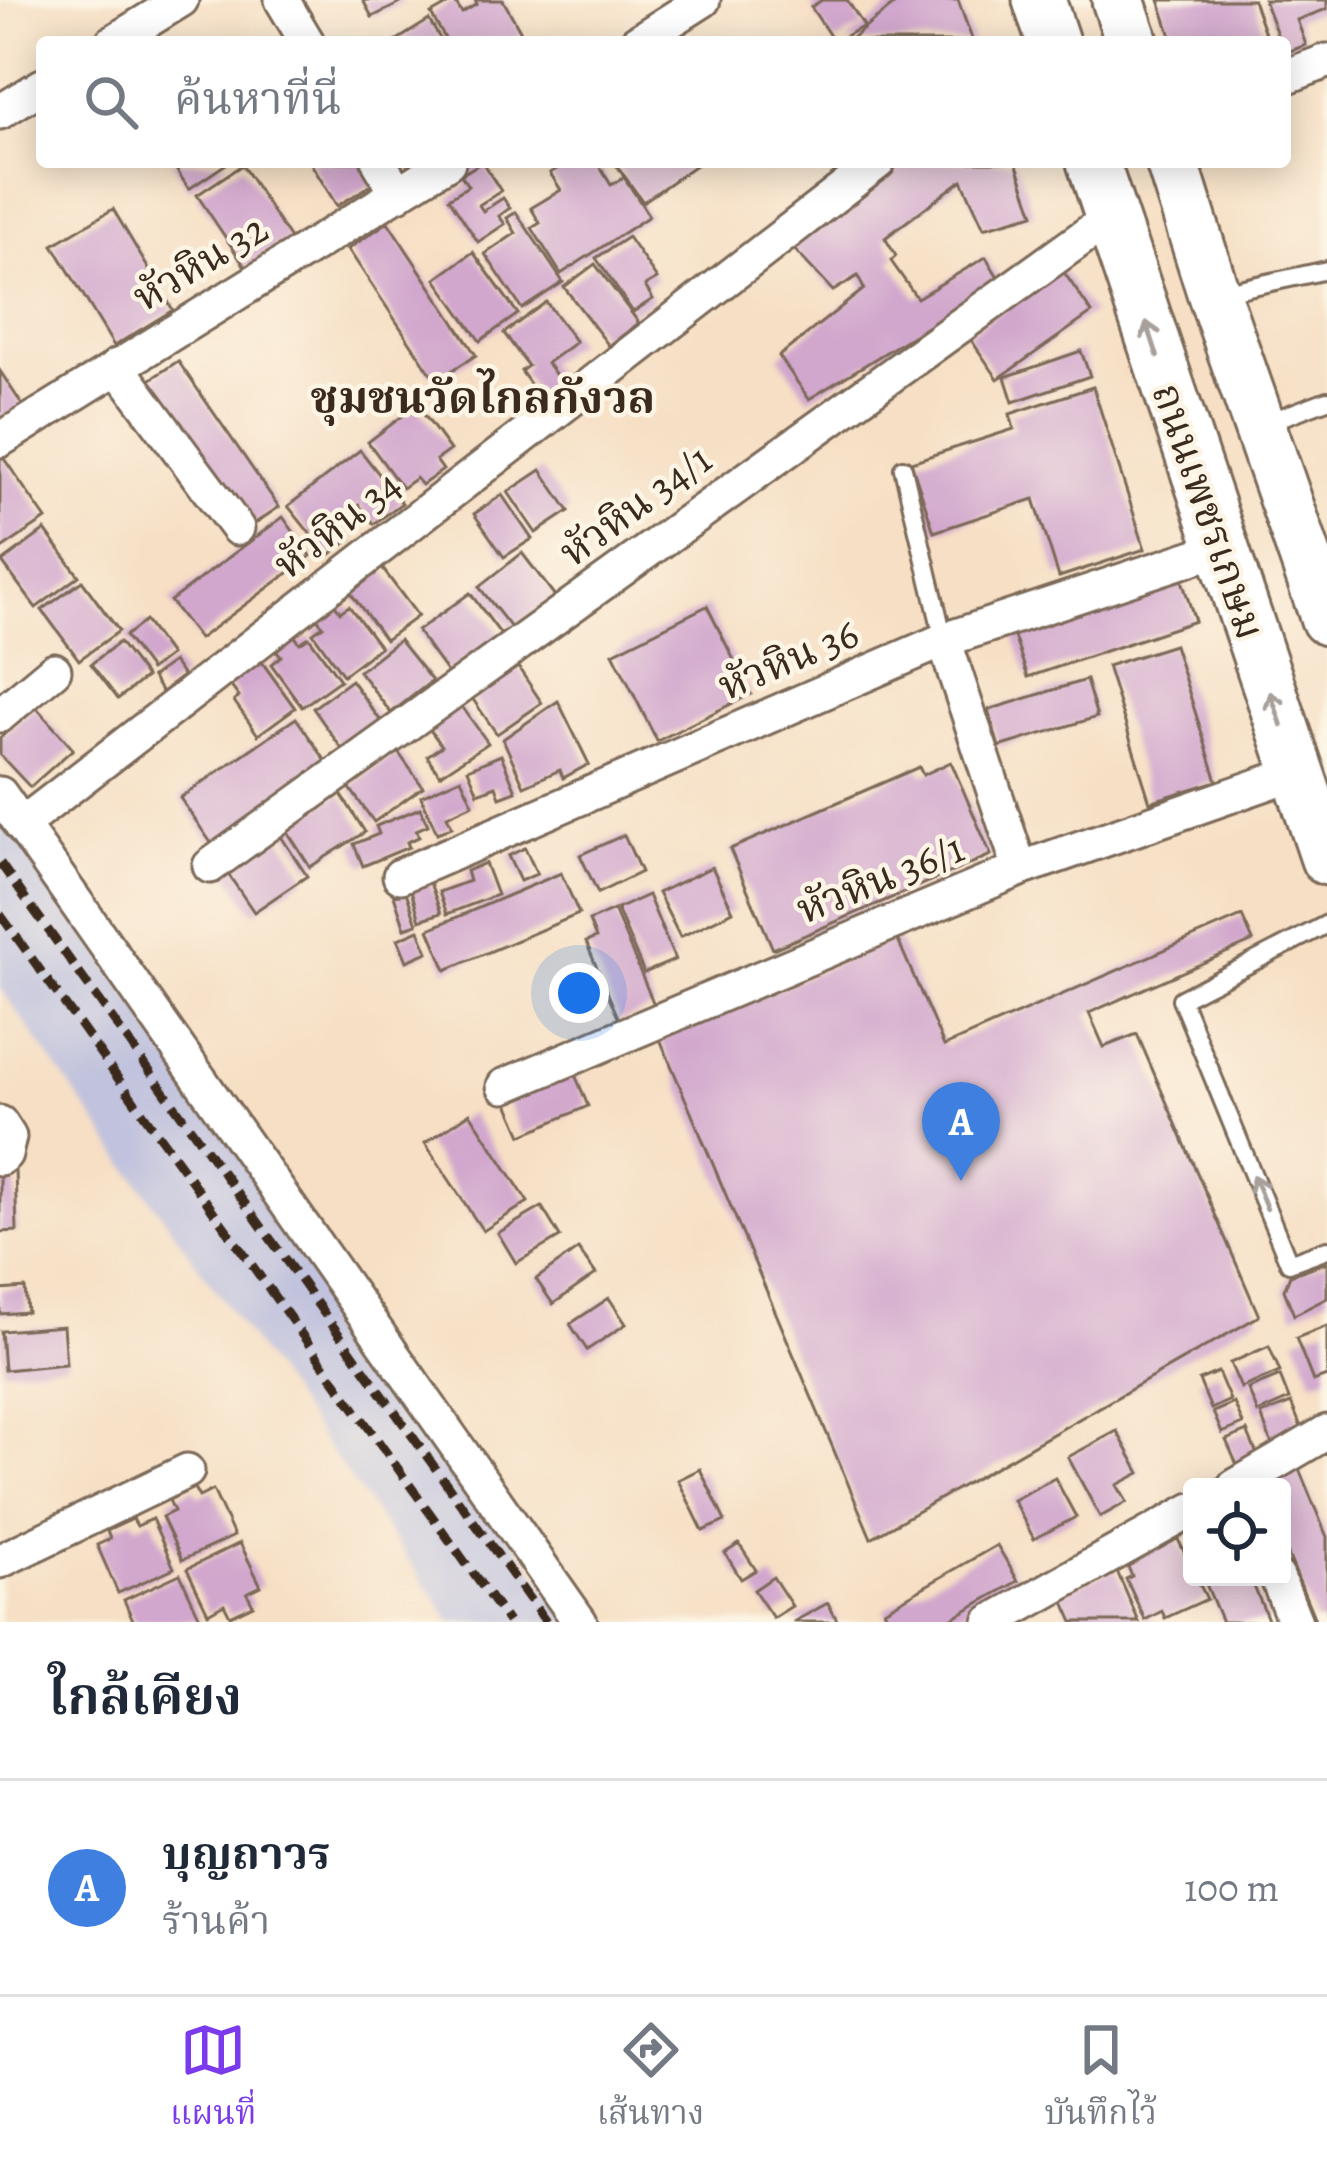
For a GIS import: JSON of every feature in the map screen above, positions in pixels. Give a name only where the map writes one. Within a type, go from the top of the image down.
[{"type":"main road","points":[[1118,0],[1130,36]]},
{"type":"main road","name":"ถนนเพชรเกษม","points":[[1095,168],[1327,859]]},
{"type":"main road","name":"ถนนเพชรเกษม","points":[[1174,168],[1326,613]]},
{"type":"street","points":[[123,36],[181,0]]},
{"type":"street","points":[[282,0],[303,36]]},
{"type":"street","points":[[646,36],[703,0]]},
{"type":"street","points":[[1291,75],[1327,62]]},
{"type":"street","points":[[0,112],[36,90]]},
{"type":"street","points":[[383,168],[398,194]]},
{"type":"street","name":"หัวหิน 32","points":[[0,440],[439,168]]},
{"type":"street","name":"หัวหิน 34","points":[[21,825],[870,168]]},
{"type":"street","name":"หัวหิน 34/1","points":[[210,866],[1112,217]]},
{"type":"street","points":[[117,366],[237,528]]},
{"type":"street","name":"หัวหิน 36","points":[[400,876],[944,640],[1221,548]]},
{"type":"street","points":[[944,640],[1021,869]]},
{"type":"street","points":[[0,716],[54,670]]},
{"type":"street","name":"หัวหิน 36/1","points":[[505,1086],[1021,869],[1298,772]]},
{"type":"street","points":[[0,794],[580,1622]]},
{"type":"street","points":[[1251,1478],[1327,1432]]},
{"type":"street","points":[[0,1562],[188,1471]]},
{"type":"street","points":[[991,1622],[1183,1515]]},
{"type":"street","points":[[1281,1586],[1295,1622]]},
{"type":"lane","points":[[1214,295],[1327,271]]},
{"type":"lane","points":[[1260,426],[1327,400]]},
{"type":"lane","points":[[902,468],[944,640]]},
{"type":"lane","points":[[1327,924],[1181,999],[1289,1263],[1327,1249]]},
{"type":"shaded area","points":[[0,807],[570,1622],[452,1622],[0,988]]},
{"type":"building","points":[[363,0],[407,0],[372,17]]},
{"type":"building","points":[[475,0],[503,0],[522,34],[444,36],[431,14],[454,1],[462,13],[477,4]]},
{"type":"building","points":[[822,0],[847,0],[864,26],[845,36],[830,36],[811,7]]},
{"type":"building","points":[[900,0],[958,0],[971,36],[855,36]]},
{"type":"building","points":[[1159,0],[1253,0],[1266,36],[1171,36]]},
{"type":"building","points":[[1264,0],[1327,0],[1327,9],[1297,20],[1306,45],[1291,51],[1291,36],[1278,36]]},
{"type":"building","points":[[429,20],[438,36],[404,36]]},
{"type":"building","points":[[175,168],[220,168],[189,189]]},
{"type":"building","points":[[244,168],[290,239],[246,268],[197,195]]},
{"type":"building","points":[[314,168],[374,168],[381,179],[337,206]]},
{"type":"building","points":[[472,168],[486,168],[501,191],[479,205],[483,211],[503,198],[510,208],[499,216],[505,224],[478,242],[449,198],[468,186],[461,175]]},
{"type":"building","points":[[558,168],[601,168],[611,185],[624,177],[649,216],[561,274],[532,228],[540,223],[531,208],[561,190],[550,173]]},
{"type":"building","points":[[618,168],[691,168],[643,202]]},
{"type":"building","points":[[891,168],[1018,168],[1034,214],[984,228],[962,180],[885,238],[896,256],[891,261],[917,298],[986,257],[1001,282],[809,399],[779,356],[864,289],[858,276],[833,291],[792,247]]},
{"type":"building","points":[[113,209],[173,310],[114,346],[53,245]]},
{"type":"building","points":[[516,212],[563,282],[522,309],[485,254],[516,233],[507,218]]},
{"type":"building","points":[[388,222],[476,355],[436,381],[348,249]]},
{"type":"building","points":[[628,237],[657,279],[645,286],[653,299],[633,312],[596,258]]},
{"type":"building","points":[[473,252],[518,314],[480,341],[436,279]]},
{"type":"building","points":[[595,264],[639,323],[609,346],[564,287]]},
{"type":"building","points":[[1061,268],[1092,313],[998,379],[967,334]]},
{"type":"building","points":[[546,302],[576,342],[547,363],[564,386],[543,402],[521,371],[528,366],[504,333]]},
{"type":"building","points":[[1081,351],[1090,376],[1013,402],[1005,377]]},
{"type":"building","points":[[178,361],[279,507],[248,528],[148,381]]},
{"type":"building","points":[[0,371],[23,406],[0,421]]},
{"type":"building","points":[[1093,387],[1145,549],[1059,577],[1034,499],[934,532],[911,462],[1014,429],[1010,414]]},
{"type":"building","points":[[417,405],[450,450],[436,460],[443,470],[422,485],[416,478],[402,488],[368,442]]},
{"type":"building","points":[[360,450],[402,503],[374,524],[359,505],[337,522],[351,539],[328,556],[288,506]]},
{"type":"building","points":[[0,453],[46,519],[0,550]]},
{"type":"building","points":[[541,470],[569,511],[536,533],[508,492]]},
{"type":"building","points":[[502,495],[532,539],[504,557],[474,514]]},
{"type":"building","points":[[283,517],[311,556],[199,639],[170,601]]},
{"type":"building","points":[[45,530],[79,576],[36,608],[2,562]]},
{"type":"building","points":[[522,553],[555,596],[512,629],[479,587]]},
{"type":"building","points":[[379,564],[418,616],[385,640],[347,588]]},
{"type":"building","points":[[1180,574],[1195,621],[1028,677],[1012,631]]},
{"type":"building","points":[[82,581],[119,631],[79,660],[42,610]]},
{"type":"building","points":[[470,593],[502,636],[448,674],[417,631]]},
{"type":"building","points":[[334,603],[340,612],[349,606],[380,647],[343,675],[313,633],[323,626],[316,617]]},
{"type":"building","points":[[707,606],[751,694],[657,741],[613,653]]},
{"type":"building","points":[[145,621],[170,655],[150,670],[125,636]]},
{"type":"building","points":[[292,633],[300,643],[309,637],[340,680],[302,707],[271,664],[281,656],[274,647]]},
{"type":"building","points":[[399,640],[432,681],[391,713],[359,671]]},
{"type":"building","points":[[119,642],[146,677],[118,699],[91,664]]},
{"type":"building","points":[[1174,645],[1217,781],[1150,802],[1107,666]]},
{"type":"building","points":[[259,658],[295,708],[258,735],[234,701],[239,697],[227,681]]},
{"type":"building","points":[[173,662],[183,676],[162,692],[152,677]]},
{"type":"building","points":[[518,667],[542,703],[497,734],[472,698]]},
{"type":"building","points":[[351,680],[383,724],[344,752],[313,708]]},
{"type":"building","points":[[1086,680],[1097,717],[999,747],[988,710]]},
{"type":"building","points":[[458,701],[488,743],[440,775],[427,756],[442,746],[425,723]]},
{"type":"building","points":[[558,701],[589,764],[563,778],[560,770],[524,786],[503,739]]},
{"type":"building","points":[[35,706],[73,749],[30,787],[0,755],[0,738]]},
{"type":"building","points":[[296,718],[330,767],[214,847],[180,798]]},
{"type":"building","points":[[398,752],[423,787],[374,822],[349,787]]},
{"type":"building","points":[[501,755],[516,791],[500,797],[496,786],[478,793],[468,769]]},
{"type":"building","points":[[951,762],[991,855],[773,949],[730,849],[919,767],[923,775]]},
{"type":"building","points":[[461,778],[473,804],[447,816],[452,827],[437,833],[421,796]]},
{"type":"building","points":[[341,794],[365,832],[310,867],[285,828]]},
{"type":"building","points":[[420,808],[428,825],[416,830],[419,837],[407,842],[409,847],[363,866],[354,844],[379,834],[376,826]]},
{"type":"building","points":[[280,835],[307,876],[254,912],[226,871]]},
{"type":"building","points":[[624,835],[641,872],[598,893],[580,855]]},
{"type":"building","points":[[525,848],[537,874],[520,881],[508,856]]},
{"type":"building","points":[[485,863],[497,895],[447,914],[439,892],[469,881],[466,871]]},
{"type":"building","points":[[712,867],[733,911],[680,937],[658,893]]},
{"type":"building","points":[[561,873],[579,914],[446,970],[429,929]]},
{"type":"building","points":[[429,880],[441,913],[420,920],[410,887]]},
{"type":"building","points":[[406,892],[417,924],[405,928],[394,895]]},
{"type":"building","points":[[648,895],[675,960],[644,973],[617,909]]},
{"type":"building","points":[[614,910],[655,1007],[620,1022],[586,942],[596,938],[589,921]]},
{"type":"building","points":[[1242,916],[1253,941],[1089,1013],[1104,1047],[1137,1034],[1259,1316],[871,1538],[660,1039],[897,938],[944,1046]]},
{"type":"building","points":[[419,930],[428,952],[407,961],[398,939]]},
{"type":"building","points":[[574,1072],[588,1106],[522,1135],[507,1101]]},
{"type":"building","points":[[470,1113],[528,1202],[483,1231],[425,1143]]},
{"type":"building","points":[[15,1170],[17,1231],[0,1232],[0,1171]]},
{"type":"building","points":[[542,1207],[560,1237],[516,1263],[498,1233]]},
{"type":"building","points":[[578,1249],[596,1274],[553,1304],[536,1279]]},
{"type":"building","points":[[1327,1262],[1327,1298],[1294,1315],[1284,1290],[1290,1275]]},
{"type":"building","points":[[25,1288],[27,1312],[0,1314],[0,1290]]},
{"type":"building","points":[[609,1298],[626,1324],[587,1350],[570,1324]]},
{"type":"building","points":[[63,1326],[66,1364],[4,1370],[1,1331]]},
{"type":"building","points":[[1327,1326],[1327,1376],[1313,1381],[1296,1338]]},
{"type":"building","points":[[1269,1346],[1280,1372],[1241,1388],[1230,1363]]},
{"type":"building","points":[[1218,1372],[1230,1400],[1211,1409],[1199,1380]]},
{"type":"building","points":[[1280,1376],[1289,1399],[1258,1413],[1248,1389]]},
{"type":"building","points":[[1234,1403],[1243,1424],[1222,1433],[1213,1412]]},
{"type":"building","points":[[1291,1403],[1304,1434],[1273,1447],[1261,1415]]},
{"type":"building","points":[[1117,1431],[1140,1473],[1117,1485],[1127,1502],[1100,1517],[1068,1457]]},
{"type":"building","points":[[1247,1431],[1258,1457],[1238,1467],[1226,1440]]},
{"type":"building","points":[[1297,1464],[1327,1537],[1327,1622],[1316,1622],[1291,1562],[1291,1478],[1274,1478]]},
{"type":"building","points":[[700,1469],[725,1521],[703,1531],[678,1480]]},
{"type":"building","points":[[1055,1478],[1076,1517],[1034,1539],[1013,1500]]},
{"type":"building","points":[[194,1488],[199,1497],[213,1490],[234,1536],[182,1560],[162,1517],[174,1511],[169,1500]]},
{"type":"building","points":[[133,1519],[137,1526],[152,1519],[174,1568],[118,1593],[97,1545],[110,1539],[107,1531]]},
{"type":"building","points":[[1175,1533],[1183,1549],[1183,1586],[1200,1586],[1207,1599],[1165,1618],[1162,1611],[1145,1620],[1126,1579],[1132,1576],[1124,1558]]},
{"type":"building","points":[[240,1543],[261,1586],[247,1593],[253,1605],[230,1616],[224,1604],[208,1613],[187,1569]]},
{"type":"building","points":[[739,1544],[756,1570],[741,1579],[725,1553]]},
{"type":"building","points":[[997,1545],[1018,1581],[945,1622],[891,1622],[884,1610]]},
{"type":"building","points":[[1116,1569],[1139,1622],[1073,1622],[1060,1593]]},
{"type":"building","points":[[180,1574],[201,1620],[134,1622],[124,1600]]},
{"type":"building","points":[[773,1577],[792,1606],[773,1618],[754,1590]]},
{"type":"building","points":[[1207,1586],[1254,1586],[1269,1622],[1222,1622]]},
{"type":"building","points":[[828,1603],[838,1622],[793,1622]]},
{"type":"railway","points":[[0,863],[546,1622]]},
{"type":"railway","points":[[0,914],[508,1622]]},
{"type":"place","name":"บุญถาวร","points":[[961,1181]]},
{"type":"district","name":"ชุมชนวัดไกลกังวล","points":[[483,398]]}]
